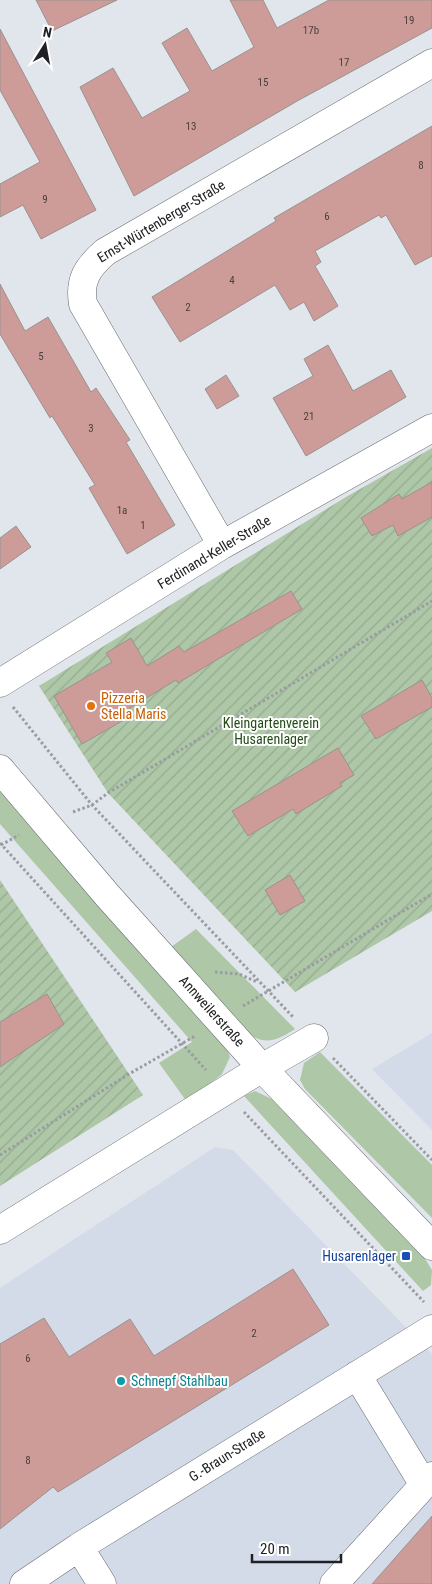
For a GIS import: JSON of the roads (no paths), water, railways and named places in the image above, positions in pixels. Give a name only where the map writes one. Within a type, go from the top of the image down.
[{"type":"street","name":"Ernst-Würtenberger-Straße","points":[[222,546],[83,304],[81,293],[83,278],[89,266],[105,252],[432,64]]},
{"type":"street","name":"Ferdinand-Keller-Straße","points":[[6,695],[222,546],[432,428]]},
{"type":"street","name":"Annweilerstraße","points":[[0,769],[108,895],[262,1068],[432,1246]]},
{"type":"street","points":[[0,1230],[262,1068],[314,1038]]},
{"type":"street","name":"G.-Braun-Straße","points":[[24,1584],[79,1547],[432,1329]]},
{"type":"street","points":[[334,1584],[428,1481],[357,1375]]},
{"type":"street","points":[[79,1547],[102,1584]]},
{"type":"place","name":"Pizzeria Stella Maris","points":[[91,706]]},
{"type":"place","name":"Husarenlager","points":[[406,1256]]},
{"type":"place","name":"Schnepf Stahlbau","points":[[121,1381]]},
{"type":"park label","name":"Kleingartenverein Husarenlager","points":[[271,732]]}]
